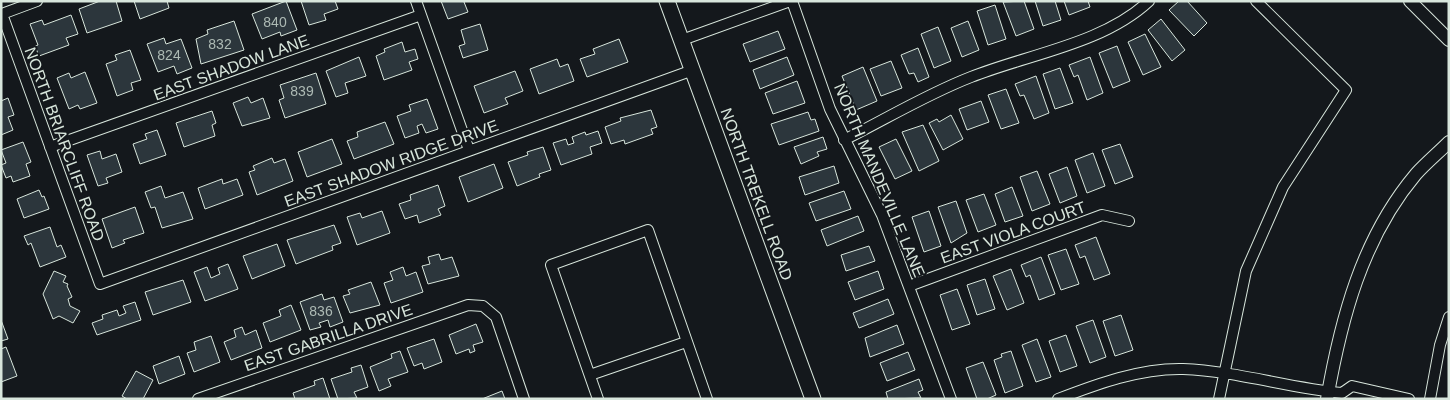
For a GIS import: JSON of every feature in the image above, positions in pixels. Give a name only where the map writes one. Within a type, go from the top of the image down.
[{"type":"main road","name":"NORTH TREKELL ROAD","points":[[667,1],[813,399]]},
{"type":"street","points":[[2,14],[37,1]]},
{"type":"street","points":[[416,1],[469,150]]},
{"type":"street","points":[[682,40],[791,1]]},
{"type":"street","name":"NORTH MANDEVILLE LANE","points":[[791,1],[830,109],[882,215],[951,399]]},
{"type":"street","points":[[844,140],[970,77],[1107,30],[1134,15],[1149,1]]},
{"type":"street","points":[[1219,399],[1246,271],[1282,187],[1346,90],[1256,1]]},
{"type":"street","points":[[1410,1],[1449,40]]},
{"type":"street","name":"NORTH BRIARCLIFF ROAD","points":[[2,14],[100,284]]},
{"type":"street","name":"EAST SHADOW LANE","points":[[50,147],[421,15]]},
{"type":"street","name":"EAST SHADOW RIDGE DRIVE","points":[[100,284],[693,70]]},
{"type":"street","points":[[1328,395],[1345,311],[1364,260],[1386,217],[1416,174],[1449,142]]},
{"type":"street","name":"EAST VIOLA COURT","points":[[909,286],[1102,215],[1129,221]]},
{"type":"street","points":[[598,399],[551,264],[648,230],[706,399]]},
{"type":"street","name":"EAST GABRILLA DRIVE","points":[[198,399],[468,304],[483,306],[496,317],[524,399]]},
{"type":"street","points":[[1430,399],[1440,345],[1449,317]]},
{"type":"street","points":[[590,375],[686,342]]},
{"type":"street","points":[[1058,399],[1128,375],[1182,369],[1224,374],[1328,395],[1344,396],[1352,386],[1409,399]]},
{"type":"building","points":[[100,1],[116,1],[122,21],[87,33],[79,9]]},
{"type":"building","points":[[134,1],[167,1],[169,8],[140,19]]},
{"type":"building","points":[[286,1],[297,30],[281,36],[280,32],[262,39],[252,14]]},
{"type":"building","points":[[301,1],[335,1],[338,9],[324,14],[326,20],[309,25]]},
{"type":"building","points":[[441,1],[467,1],[464,2],[468,12],[448,19]]},
{"type":"building","points":[[1024,1],[1034,29],[1016,36],[1003,2]]},
{"type":"building","points":[[1035,1],[1055,1],[1061,20],[1043,26]]},
{"type":"building","points":[[1064,1],[1088,1],[1090,7],[1069,15]]},
{"type":"building","points":[[1179,1],[1187,1],[1207,23],[1194,36],[1169,10]]},
{"type":"building","points":[[995,5],[1006,39],[988,45],[977,11]]},
{"type":"building","points":[[71,15],[78,34],[66,38],[69,45],[39,56],[35,46],[38,45],[30,24],[42,20],[44,25]]},
{"type":"building","points":[[1161,19],[1185,50],[1172,61],[1148,30]]},
{"type":"building","points":[[234,21],[244,50],[201,64],[196,39],[208,34],[207,30]]},
{"type":"building","points":[[968,21],[979,50],[962,57],[951,28]]},
{"type":"building","points":[[480,24],[488,50],[463,58],[459,46],[465,44],[461,30]]},
{"type":"building","points":[[938,27],[951,61],[934,68],[921,34]]},
{"type":"building","points":[[778,31],[785,49],[750,62],[743,44]]},
{"type":"building","points":[[1145,34],[1161,67],[1143,75],[1128,42]]},
{"type":"building","points":[[164,38],[166,44],[181,39],[192,68],[177,74],[174,66],[158,72],[147,44]]},
{"type":"building","points":[[619,39],[628,62],[587,77],[580,59],[595,54],[593,49]]},
{"type":"building","points":[[402,42],[405,52],[415,49],[418,59],[409,62],[412,70],[384,80],[376,56],[385,52],[384,49]]},
{"type":"building","points":[[1117,46],[1130,81],[1113,88],[1099,53]]},
{"type":"building","points":[[918,48],[929,77],[918,82],[914,73],[909,74],[901,55]]},
{"type":"building","points":[[130,50],[141,80],[131,83],[133,90],[117,96],[106,64],[117,60],[115,55]]},
{"type":"building","points":[[359,57],[366,76],[345,83],[348,93],[336,97],[326,71]]},
{"type":"building","points":[[787,57],[794,75],[760,89],[753,70]]},
{"type":"building","points":[[1090,57],[1103,93],[1087,100],[1078,75],[1074,77],[1069,65]]},
{"type":"building","points":[[557,59],[560,67],[568,64],[574,81],[539,94],[530,69]]},
{"type":"building","points":[[891,61],[902,88],[881,96],[870,69]]},
{"type":"building","points":[[863,67],[877,101],[856,110],[842,76]]},
{"type":"building","points":[[1060,68],[1073,103],[1055,109],[1043,74]]},
{"type":"building","points":[[515,71],[523,91],[505,98],[508,104],[484,113],[474,86]]},
{"type":"building","points":[[85,72],[97,103],[80,109],[78,105],[69,109],[57,78],[69,73],[71,78]]},
{"type":"building","points":[[316,73],[326,104],[285,118],[279,100],[284,98],[280,85]]},
{"type":"building","points":[[1036,76],[1049,113],[1034,119],[1024,95],[1020,96],[1015,84]]},
{"type":"building","points":[[797,81],[805,103],[773,114],[765,93]]},
{"type":"building","points":[[1006,89],[1019,123],[1001,129],[988,95]]},
{"type":"building","points":[[248,97],[251,103],[263,98],[270,118],[242,126],[233,103]]},
{"type":"building","points":[[8,98],[14,115],[8,117],[13,130],[1,135],[1,101]]},
{"type":"building","points":[[427,99],[438,129],[426,133],[422,124],[417,126],[419,133],[405,138],[397,116],[411,111],[409,105]]},
{"type":"building","points":[[981,101],[989,122],[967,130],[959,109]]},
{"type":"building","points":[[651,110],[657,127],[651,129],[653,134],[625,144],[624,140],[611,144],[605,127],[621,121],[620,118]]},
{"type":"building","points":[[212,111],[216,123],[212,125],[215,136],[184,147],[176,123]]},
{"type":"building","points":[[808,112],[811,120],[815,119],[819,131],[779,145],[771,124]]},
{"type":"building","points":[[951,115],[963,139],[943,150],[929,123],[937,119],[939,122]]},
{"type":"building","points":[[385,122],[394,144],[354,159],[347,141],[358,137],[357,132]]},
{"type":"building","points":[[923,125],[939,161],[919,171],[902,132]]},
{"type":"building","points":[[157,130],[166,155],[140,164],[133,144],[147,139],[145,134]]},
{"type":"building","points":[[598,131],[602,143],[590,147],[592,154],[561,165],[553,143],[566,139],[568,145],[574,143],[572,137],[585,132],[586,135]]},
{"type":"building","points":[[823,137],[827,149],[817,152],[819,156],[801,164],[794,147]]},
{"type":"building","points":[[332,139],[342,164],[307,177],[298,152]]},
{"type":"building","points":[[896,139],[912,171],[895,179],[879,147]]},
{"type":"building","points":[[23,142],[31,162],[26,164],[30,176],[13,182],[11,176],[6,178],[1,165],[6,163],[1,150]]},
{"type":"building","points":[[1120,144],[1133,177],[1115,184],[1102,150]]},
{"type":"building","points":[[543,147],[551,170],[539,174],[540,177],[517,186],[508,162],[528,155],[527,152]]},
{"type":"building","points":[[100,151],[102,159],[116,154],[122,172],[106,178],[108,183],[98,186],[87,155]]},
{"type":"building","points":[[1093,153],[1105,186],[1087,193],[1075,160]]},
{"type":"building","points":[[272,158],[274,163],[285,159],[293,181],[257,195],[249,172],[255,170],[253,166]]},
{"type":"building","points":[[494,164],[503,188],[468,202],[459,177]]},
{"type":"building","points":[[834,166],[839,183],[805,195],[799,177]]},
{"type":"building","points":[[1067,167],[1077,196],[1060,203],[1049,174]]},
{"type":"building","points":[[1037,171],[1050,204],[1032,211],[1020,177]]},
{"type":"building","points":[[222,179],[223,184],[237,179],[243,195],[205,209],[198,188]]},
{"type":"building","points":[[438,185],[445,206],[438,209],[441,215],[419,223],[417,215],[405,219],[399,204],[411,200],[410,195]]},
{"type":"building","points":[[161,186],[165,198],[183,192],[193,219],[162,228],[155,207],[151,208],[145,192]]},
{"type":"building","points":[[1012,187],[1023,216],[1005,222],[995,194]]},
{"type":"building","points":[[39,190],[42,197],[44,196],[49,209],[24,218],[17,199]]},
{"type":"building","points":[[844,191],[851,209],[816,221],[809,203]]},
{"type":"building","points":[[984,194],[996,225],[978,232],[966,200]]},
{"type":"building","points":[[956,201],[967,233],[951,243],[938,207]]},
{"type":"building","points":[[135,207],[144,233],[123,240],[125,243],[112,248],[102,219]]},
{"type":"building","points":[[382,211],[390,233],[357,245],[347,217],[360,213],[362,218]]},
{"type":"building","points":[[929,211],[941,246],[924,252],[912,217]]},
{"type":"building","points":[[858,216],[864,231],[827,246],[821,230]]},
{"type":"building","points":[[334,225],[341,243],[332,246],[333,250],[296,264],[287,240]]},
{"type":"building","points":[[50,227],[57,247],[61,245],[66,257],[40,267],[31,243],[28,245],[24,236]]},
{"type":"building","points":[[1096,237],[1110,274],[1094,280],[1085,256],[1080,258],[1075,245]]},
{"type":"building","points":[[277,244],[285,266],[252,279],[243,256]]},
{"type":"building","points":[[869,246],[875,261],[846,271],[841,255]]},
{"type":"building","points":[[1066,249],[1079,284],[1061,290],[1048,255]]},
{"type":"building","points":[[439,254],[441,260],[452,257],[459,276],[428,284],[422,266],[430,264],[428,257]]},
{"type":"building","points":[[1041,257],[1055,294],[1039,300],[1030,275],[1026,277],[1021,265]]},
{"type":"building","points":[[228,264],[238,289],[205,301],[194,272],[207,267],[211,278],[220,274],[218,268]]},
{"type":"building","points":[[403,267],[406,276],[416,272],[423,292],[391,303],[384,283],[393,280],[390,272]]},
{"type":"building","points":[[1011,269],[1024,303],[1007,310],[993,276]]},
{"type":"building","points":[[54,271],[66,276],[63,282],[68,284],[67,286],[72,297],[68,299],[70,306],[80,311],[73,323],[59,316],[53,319],[43,294]]},
{"type":"building","points":[[878,271],[884,289],[855,300],[848,282]]},
{"type":"building","points":[[985,279],[995,309],[977,315],[967,285]]},
{"type":"building","points":[[183,280],[191,302],[153,315],[145,292]]},
{"type":"building","points":[[371,282],[380,305],[350,313],[343,296],[350,294],[348,290]]},
{"type":"building","points":[[957,289],[970,324],[952,330],[940,295]]},
{"type":"building","points":[[322,294],[324,300],[334,297],[343,322],[330,327],[328,320],[319,323],[321,327],[310,330],[300,302]]},
{"type":"building","points":[[888,299],[894,314],[859,328],[853,313]]},
{"type":"building","points":[[135,302],[141,320],[97,335],[92,323],[103,319],[102,315],[117,310],[119,316],[126,313],[123,306]]},
{"type":"building","points":[[291,305],[301,330],[270,342],[263,323],[281,316],[279,310]]},
{"type":"building","points":[[1121,315],[1133,350],[1115,356],[1103,321]]},
{"type":"building","points":[[1,320],[8,339],[1,341]]},
{"type":"building","points":[[1093,320],[1106,357],[1090,363],[1076,326]]},
{"type":"building","points":[[476,324],[483,342],[473,345],[475,351],[470,353],[469,349],[456,354],[449,335]]},
{"type":"building","points":[[897,325],[904,344],[870,357],[865,338]]},
{"type":"building","points":[[242,327],[245,335],[256,330],[262,348],[231,360],[224,342],[236,337],[234,330]]},
{"type":"building","points":[[1066,335],[1077,366],[1060,372],[1049,341]]},
{"type":"building","points":[[211,336],[220,362],[194,372],[187,353],[196,350],[194,342]]},
{"type":"building","points":[[434,339],[442,362],[424,369],[422,363],[414,366],[407,348]]},
{"type":"building","points":[[1037,339],[1051,377],[1036,382],[1022,345]]},
{"type":"building","points":[[6,347],[17,376],[1,382],[1,349]]},
{"type":"building","points":[[400,351],[408,372],[388,379],[391,386],[379,391],[370,367],[392,358],[391,354]]},
{"type":"building","points":[[1011,351],[1023,386],[1005,393],[994,360],[1002,357],[1001,354]]},
{"type":"building","points":[[908,352],[915,370],[887,381],[880,363]]},
{"type":"building","points":[[179,356],[185,374],[159,384],[153,366]]},
{"type":"building","points":[[983,362],[996,395],[987,399],[977,399],[966,368]]},
{"type":"building","points":[[361,365],[368,387],[354,392],[357,398],[338,399],[331,379],[352,372],[351,368]]},
{"type":"building","points":[[136,371],[153,380],[143,399],[127,399],[122,396]]},
{"type":"building","points":[[323,378],[330,399],[295,399],[293,393],[315,385],[314,381]]},
{"type":"building","points":[[919,379],[923,390],[918,392],[921,398],[888,399],[886,392]]},
{"type":"building","points":[[502,391],[505,399],[482,399]]}]
